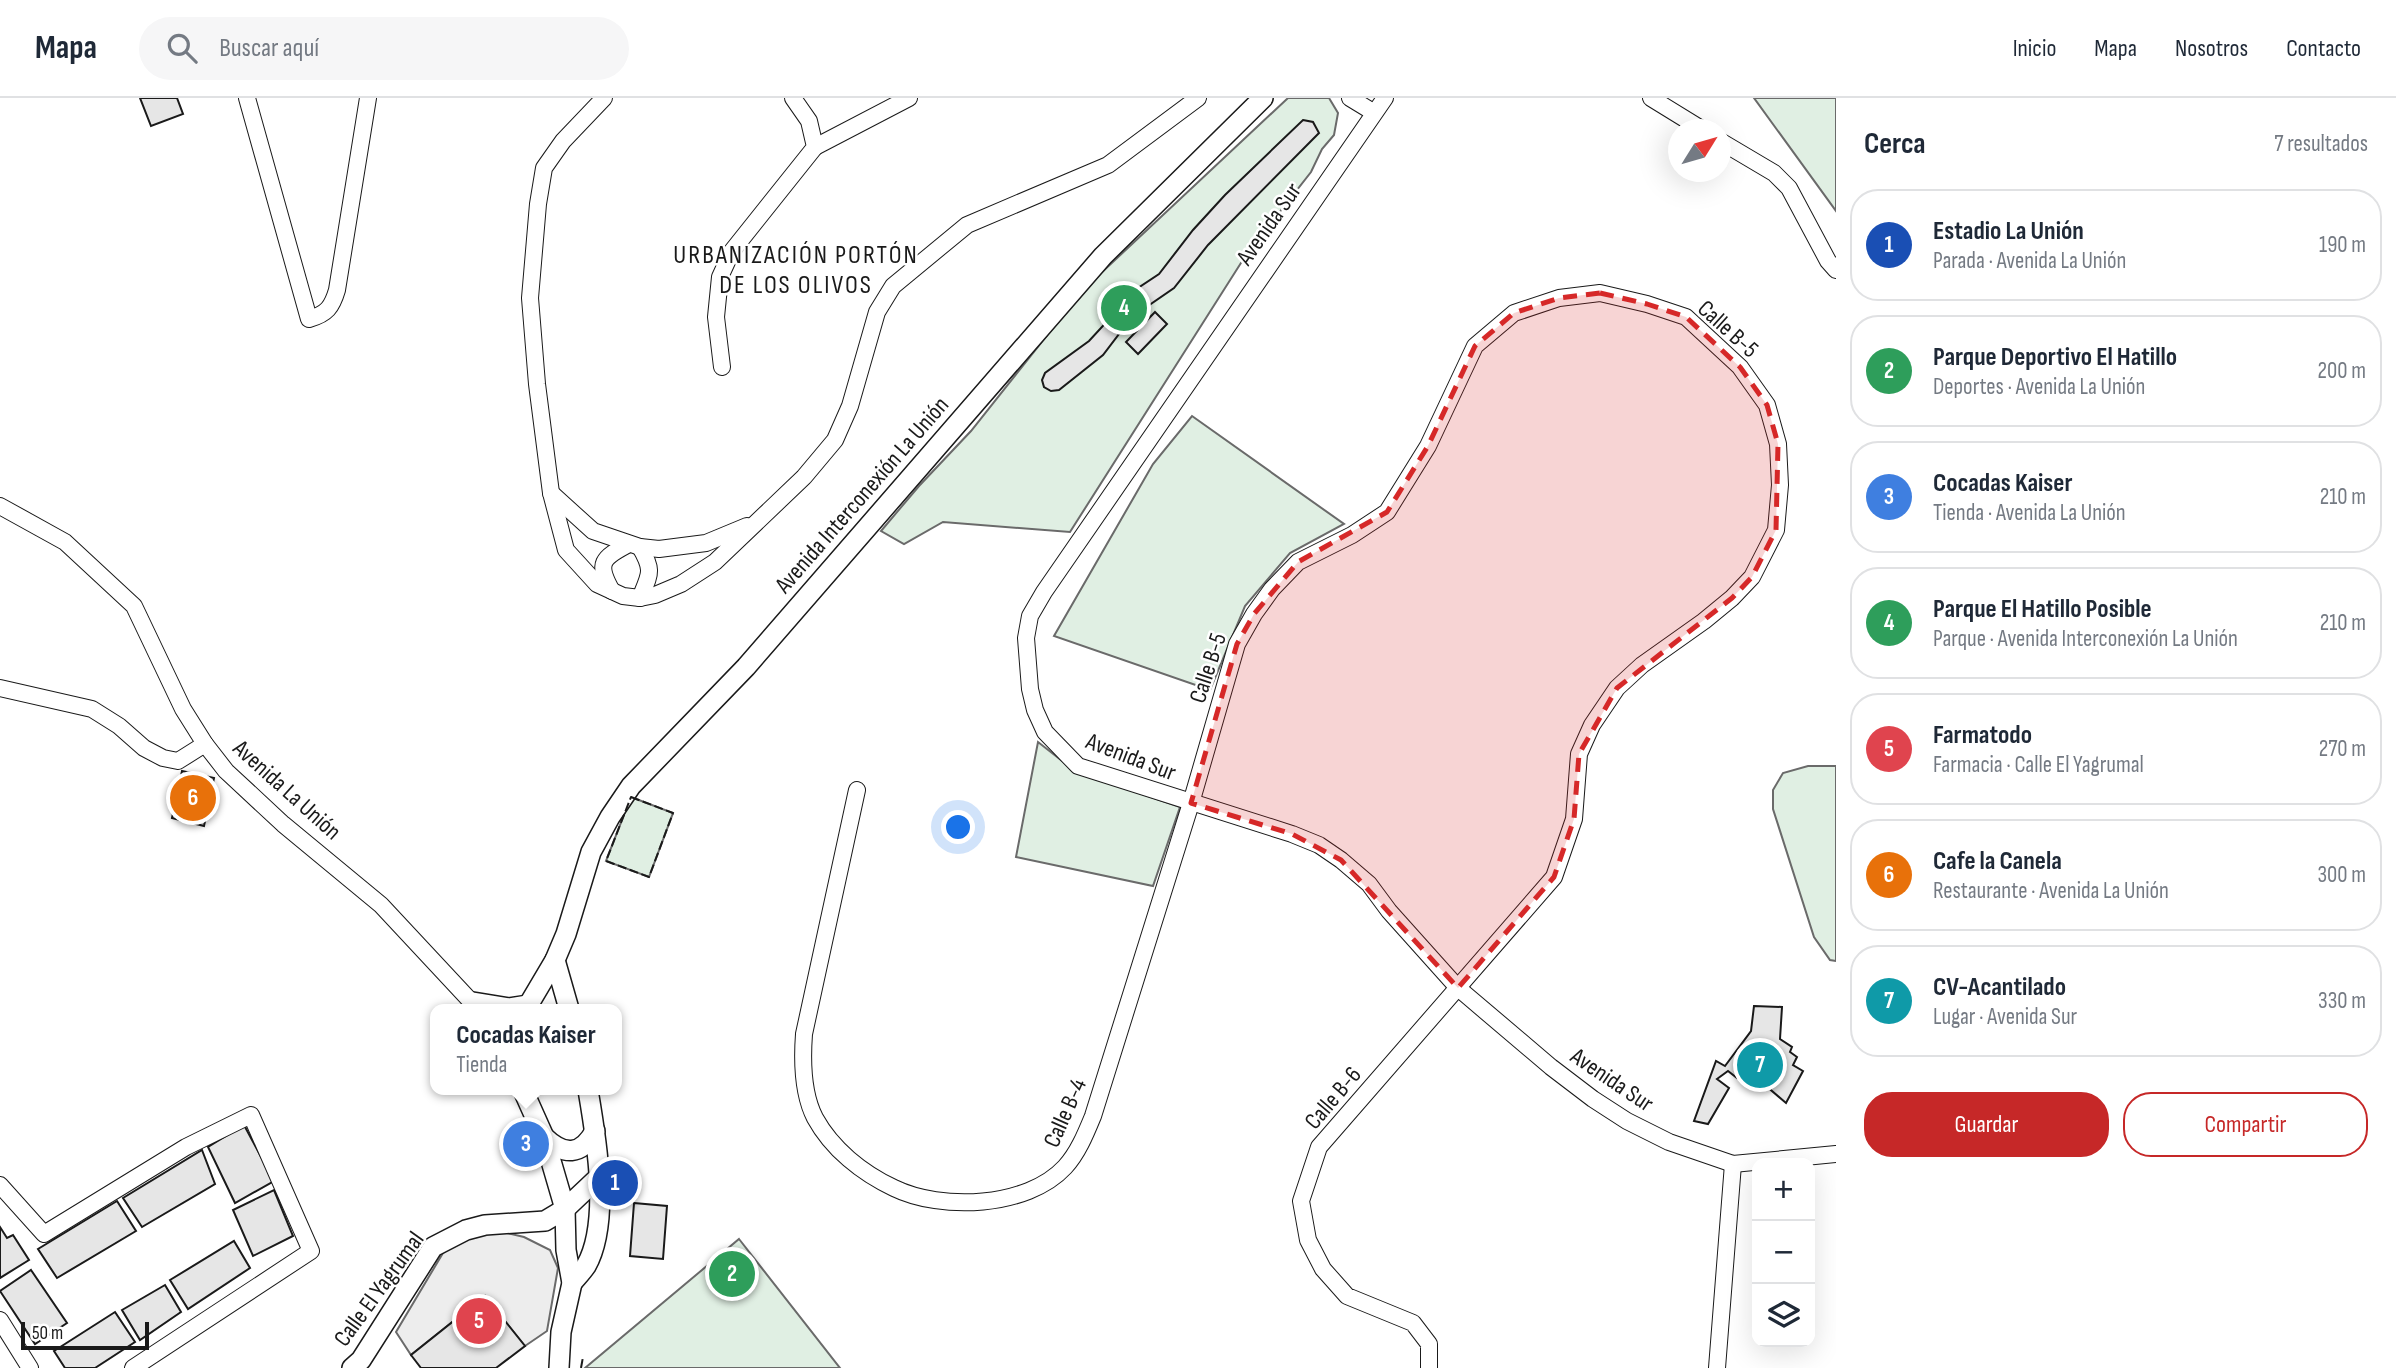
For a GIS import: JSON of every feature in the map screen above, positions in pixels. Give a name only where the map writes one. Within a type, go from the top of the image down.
[{"type":"street","points":[[247,98],[309,319],[322,316],[332,306],[337,290],[368,98]]},
{"type":"street","points":[[604,98],[563,141],[544,168],[538,204],[530,298],[537,384],[551,493],[566,550],[597,584],[623,596],[640,598],[681,584],[715,562],[804,477],[835,440],[850,406],[877,312],[893,286],[967,225],[1108,165],[1198,98]]},
{"type":"street","points":[[793,98],[809,121],[816,147]]},
{"type":"street","points":[[722,367],[716,317],[720,277],[732,251],[816,147],[909,98]]},
{"type":"street","name":"Avenida Interconexión La Unión","points":[[555,960],[566,934],[591,852],[631,786],[746,667],[1102,256],[1263,98]]},
{"type":"street","points":[[1350,98],[1373,113]]},
{"type":"street","name":"Avenida Sur","points":[[1385,98],[1030,616],[1026,638],[1030,689],[1035,710],[1045,732],[1078,766],[1292,834],[1319,845],[1341,860],[1369,884],[1388,911],[1458,988],[1551,1067],[1627,1121],[1669,1142],[1733,1164],[1836,1154]]},
{"type":"street","points":[[1651,98],[1685,119]]},
{"type":"street","points":[[1731,148],[1774,173],[1789,188],[1828,261],[1836,270]]},
{"type":"street","name":"Calle B-5","points":[[1191,803],[1237,643],[1254,614],[1272,589],[1298,562],[1352,535],[1387,512],[1428,446],[1475,346],[1514,313],[1559,298],[1600,293],[1686,317],[1740,367],[1767,405],[1778,444],[1780,485],[1776,530],[1752,577],[1704,621],[1642,664],[1617,688],[1591,725],[1579,754],[1574,819],[1554,877],[1458,988]]},
{"type":"street","points":[[551,493],[593,531],[634,546],[659,549],[706,543],[760,521]]},
{"type":"street","name":"Avenida La Unión","points":[[0,507],[65,542],[134,606],[183,709],[226,771],[283,824],[381,905],[475,1004]]},
{"type":"street","points":[[613,592],[602,573],[604,561],[610,554],[634,546]]},
{"type":"street","points":[[634,546],[650,563],[649,577],[640,598]]},
{"type":"street","points":[[0,688],[92,709],[119,726],[144,748],[163,758],[178,761],[205,744]]},
{"type":"street","name":"Calle B-4","points":[[857,790],[804,1034],[802,1059],[807,1091],[814,1115],[828,1138],[849,1159],[895,1189],[948,1202],[1009,1198],[1037,1188],[1065,1168],[1080,1144],[1093,1116],[1191,803]]},
{"type":"street","points":[[529,1004],[555,960]]},
{"type":"street","points":[[555,960],[568,1004]]},
{"type":"street","name":"Calle B-6","points":[[1429,1368],[1429,1344],[1413,1323],[1347,1296],[1323,1269],[1308,1240],[1301,1201],[1319,1147],[1458,988]]},
{"type":"street","points":[[525,1095],[544,1137],[565,1209],[566,1250],[572,1283],[561,1332],[559,1368]]},
{"type":"street","points":[[572,1283],[586,1266],[593,1248],[598,1217],[600,1176],[589,1095]]},
{"type":"street","points":[[0,1185],[44,1234],[186,1147],[251,1115],[311,1251],[133,1368]]},
{"type":"street","points":[[544,1137],[561,1150],[572,1151],[589,1142],[595,1131]]},
{"type":"street","points":[[1717,1368],[1733,1164]]},
{"type":"street","points":[[565,1209],[600,1176]]},
{"type":"street","name":"Calle El Yagrumal","points":[[352,1368],[360,1360],[433,1247],[466,1230],[485,1225],[545,1221],[565,1209]]},
{"type":"street","points":[[0,1320],[30,1368]]},
{"type":"highlighted area","points":[[1600,293],[1647,304],[1686,317],[1740,367],[1767,405],[1778,444],[1776,530],[1752,577],[1732,598],[1617,688],[1579,754],[1574,819],[1554,877],[1458,988],[1341,860],[1292,834],[1191,803],[1237,644],[1254,614],[1298,562],[1387,512],[1428,446],[1475,346],[1514,313],[1559,298]]},
{"type":"green space","points":[[1288,98],[1329,98],[1338,113],[1334,135],[1322,149],[1311,172],[1246,255],[1070,532],[943,522],[904,544],[881,531],[971,431],[1084,289]]},
{"type":"green space","points":[[1754,98],[1836,98],[1836,211]]},
{"type":"green space","points":[[1192,416],[1344,524],[1290,553],[1245,606],[1210,690],[1054,636],[1153,464]]},
{"type":"green space","points":[[1038,742],[1075,771],[1180,807],[1153,886],[1016,857]]},
{"type":"green space","points":[[1808,766],[1836,766],[1836,961],[1830,960],[1814,937],[1773,809],[1773,790],[1783,773]]},
{"type":"green space","points":[[631,797],[673,813],[649,877],[606,861]]},
{"type":"green space","points":[[739,1239],[840,1368],[585,1368]]},
{"type":"shaded area","points":[[483,1232],[503,1232],[524,1237],[550,1250],[558,1268],[547,1331],[525,1346],[485,1296],[411,1355],[396,1332],[443,1253],[457,1243]]},
{"type":"building","points":[[140,98],[177,98],[183,114],[151,126]]},
{"type":"building","points":[[1303,120],[1313,122],[1319,133],[1208,245],[1174,288],[1132,317],[1103,355],[1059,390],[1051,391],[1044,387],[1042,380],[1045,373],[1089,341],[1113,315],[1117,302],[1159,274],[1193,230],[1225,195]]},
{"type":"building","points":[[1155,312],[1167,324],[1138,354],[1126,342]]},
{"type":"building","points":[[182,771],[214,778],[204,826],[172,818]]},
{"type":"building","points":[[1754,1006],[1782,1007],[1780,1039],[1792,1047],[1790,1052],[1797,1057],[1793,1065],[1803,1071],[1786,1103],[1744,1067],[1737,1078],[1728,1071],[1717,1079],[1729,1088],[1708,1124],[1694,1121],[1716,1061],[1725,1066],[1751,1031]]},
{"type":"building","points":[[244,1125],[274,1181],[235,1203],[208,1147]]},
{"type":"building","points":[[202,1150],[215,1184],[142,1227],[123,1198]]},
{"type":"building","points":[[274,1190],[293,1236],[253,1256],[233,1210]]},
{"type":"building","points":[[117,1201],[136,1231],[57,1278],[38,1249]]},
{"type":"building","points":[[634,1203],[667,1206],[663,1259],[630,1256]]},
{"type":"building","points":[[0,1227],[7,1238],[13,1235],[29,1260],[0,1278]]},
{"type":"building","points":[[234,1241],[250,1268],[188,1309],[170,1280]]},
{"type":"building","points":[[31,1270],[67,1323],[35,1344],[0,1291]]},
{"type":"building","points":[[165,1285],[181,1312],[140,1340],[122,1310]]},
{"type":"building","points":[[485,1296],[525,1346],[496,1368],[421,1368],[411,1355]]},
{"type":"building","points":[[115,1312],[135,1342],[95,1368],[65,1368],[54,1351]]},
{"type":"fence","points":[[631,797],[673,813],[649,877],[606,861],[631,797]]},
{"type":"fence","points":[[581,1368],[583,1357]]},
{"type":"place","name":"Parque El Hatillo Posible","points":[[1124,308]]},
{"type":"place","name":"Cafe la Canela","points":[[193,798]]},
{"type":"place","name":"CV-Acantilado","points":[[1760,1065]]},
{"type":"place","name":"Cocadas Kaiser","points":[[526,1144]]},
{"type":"place","name":"Estadio La Unión","points":[[615,1183]]},
{"type":"place","name":"Parque Deportivo El Hatillo","points":[[732,1274]]},
{"type":"place","name":"Farmatodo","points":[[479,1321]]},
{"type":"district","name":"URBANIZACIÓN PORTÓN DE LOS OLIVOS","points":[[796,270]]}]
